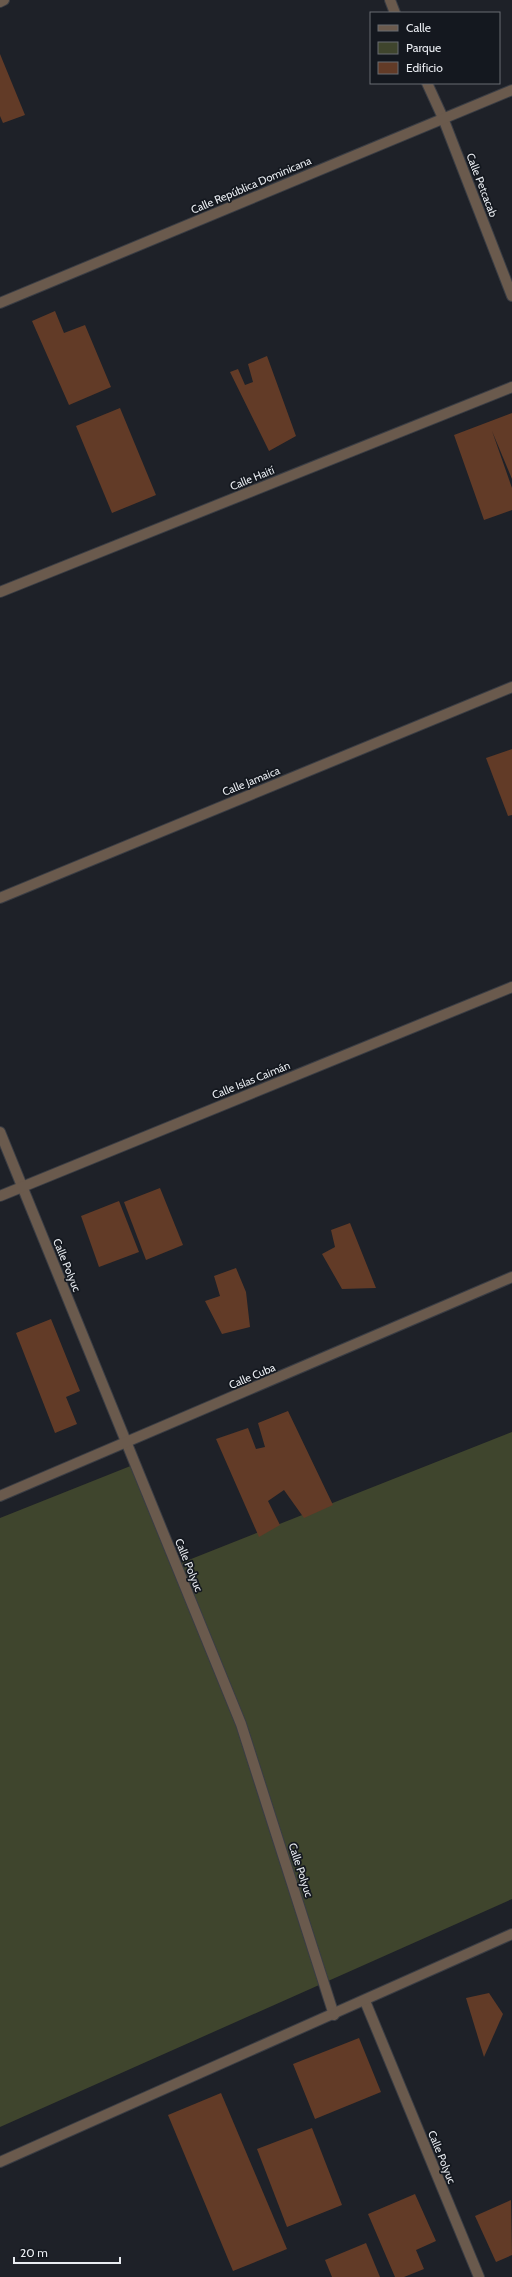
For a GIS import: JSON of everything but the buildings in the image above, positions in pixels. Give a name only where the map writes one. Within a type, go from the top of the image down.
[{"type":"street","points":[[0,2],[4,0]]},
{"type":"street","points":[[390,0],[395,12]]},
{"type":"street","name":"Calle Petcacab","points":[[427,84],[443,118],[512,296]]},
{"type":"street","name":"Calle República Dominicana","points":[[0,303],[512,90]]},
{"type":"street","name":"Calle Haití","points":[[0,592],[512,387]]},
{"type":"street","name":"Calle Jamaica","points":[[0,898],[512,687]]},
{"type":"street","name":"Calle Islas Caimán","points":[[0,1196],[512,987]]},
{"type":"street","name":"Calle Polyuc","points":[[0,1132],[241,1724],[334,2015]]},
{"type":"street","name":"Calle Cuba","points":[[0,1496],[512,1277]]},
{"type":"street","points":[[0,2162],[334,2015],[512,1934]]},
{"type":"street","name":"Calle Polyuc","points":[[365,2001],[479,2277]]},
{"type":"green space","points":[[512,1432],[512,1899],[0,2127],[0,1518],[133,1465],[181,1563]]}]
